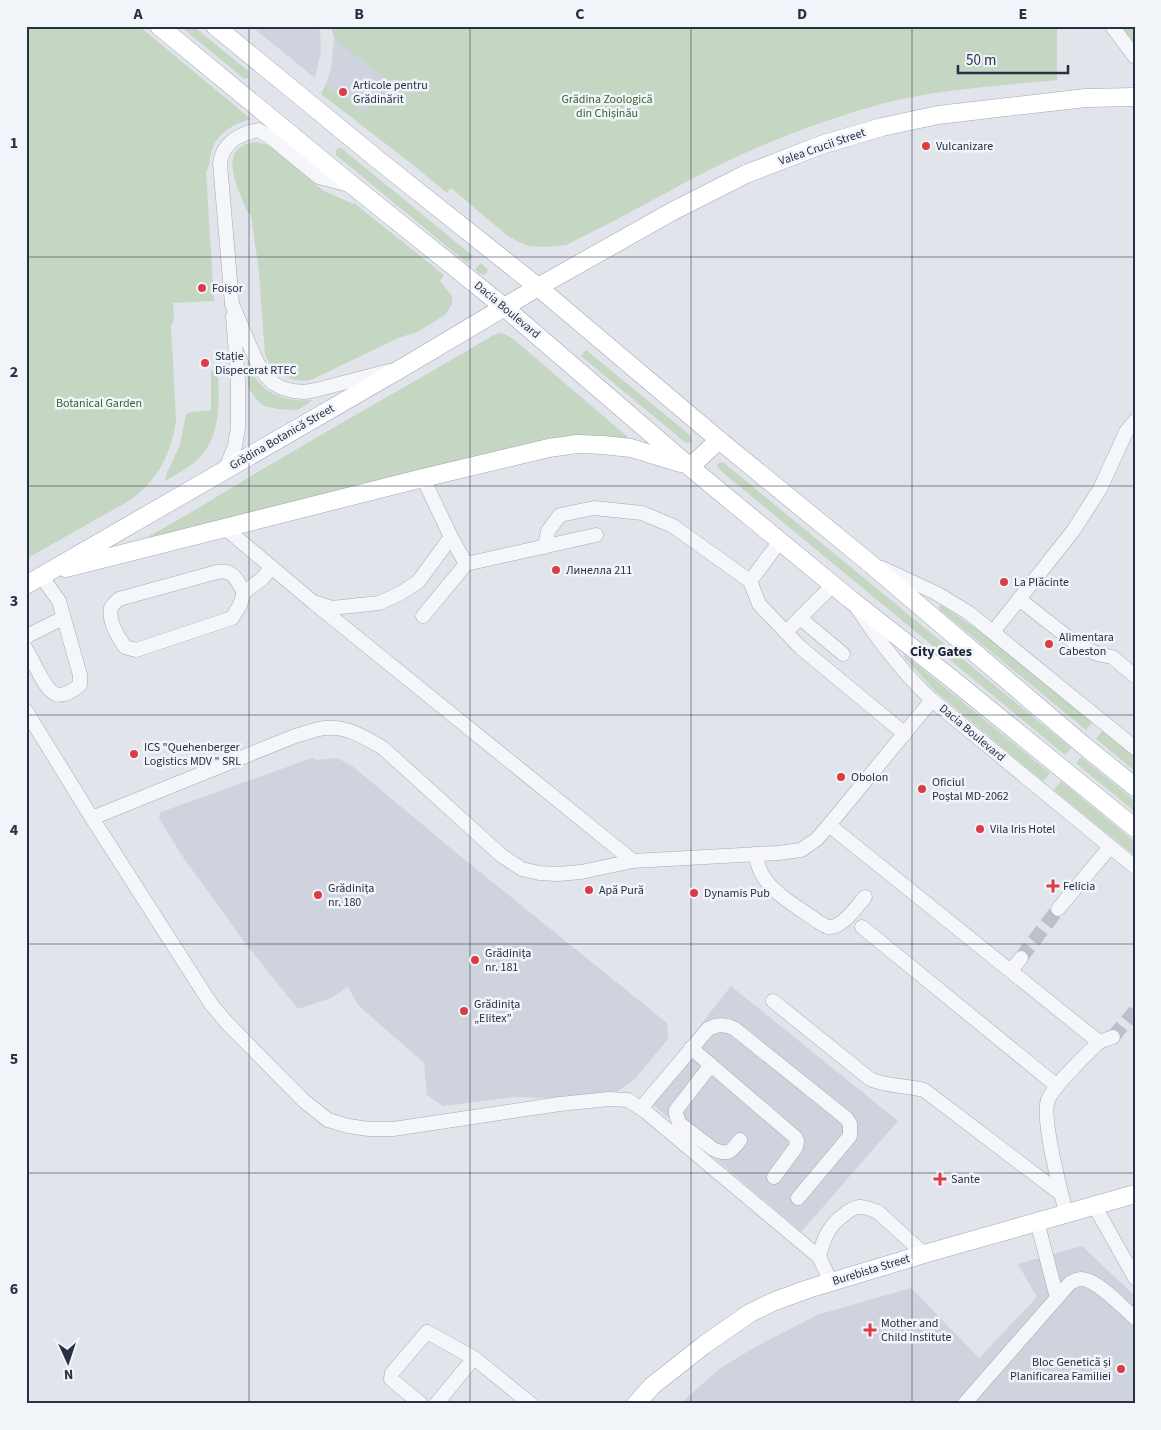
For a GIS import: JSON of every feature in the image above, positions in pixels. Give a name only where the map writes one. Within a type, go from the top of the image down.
[{"type":"main road","name":"Dacia Boulevard","points":[[159,26],[504,307],[690,467],[850,599],[960,684],[1135,828]]},
{"type":"main road","points":[[215,26],[376,159],[538,287],[719,440],[867,561],[1082,744],[1135,786]]},
{"type":"main road","name":"Valea Crucii Street","points":[[538,287],[673,211],[746,174],[821,145],[882,127],[938,115],[1086,98],[1135,97]]},
{"type":"main road","name":"Grădina Botanică Street","points":[[38,578],[402,368],[538,287]]},
{"type":"main road","points":[[38,578],[225,528],[549,448],[576,444],[631,448],[690,467],[719,440]]},
{"type":"main road","name":"Burebista Street","points":[[636,1404],[652,1386],[728,1327],[750,1313],[775,1301],[924,1254],[1135,1194]]},
{"type":"street","points":[[1112,26],[1135,57]]},
{"type":"street","points":[[258,130],[269,136],[319,177],[352,185]]},
{"type":"street","points":[[225,470],[235,446],[238,428],[238,389],[220,163],[221,155],[233,140],[244,133],[258,130],[286,130]]},
{"type":"street","points":[[232,304],[258,364],[266,376],[282,388],[293,391],[316,390],[402,368]]},
{"type":"street","points":[[993,632],[1073,531],[1100,489],[1126,432],[1135,420]]},
{"type":"street","points":[[423,478],[451,538],[466,564]]},
{"type":"street","points":[[545,547],[548,531],[560,515],[594,508],[642,513],[673,526],[750,581],[760,604],[801,648],[905,734]]},
{"type":"street","points":[[225,528],[271,568],[632,861]]},
{"type":"street","points":[[423,616],[466,564],[596,535]]},
{"type":"street","points":[[313,602],[332,608],[348,607],[379,603],[399,594],[418,582],[451,538]]},
{"type":"street","points":[[750,581],[780,541]]},
{"type":"street","points":[[867,561],[936,593],[970,613],[1135,748]]},
{"type":"street","points":[[244,592],[232,574],[225,571],[217,572],[119,598],[112,606],[110,615],[117,635],[125,647],[136,650],[232,618],[240,605],[244,592],[262,579],[271,568]]},
{"type":"street","points":[[26,649],[46,687],[53,694],[61,695],[71,692],[80,685],[80,674],[58,601],[38,578]]},
{"type":"street","points":[[786,632],[833,585]]},
{"type":"street","name":"Dacia Boulevard","points":[[850,599],[882,646],[912,681],[932,700],[1135,867]]},
{"type":"street","points":[[1019,599],[1079,646],[1112,658],[1135,676]]},
{"type":"street","points":[[26,638],[63,618]]},
{"type":"street","points":[[800,618],[843,654]]},
{"type":"street","points":[[92,818],[295,736],[323,728],[336,728],[348,730],[383,748],[502,856],[522,869],[539,873],[558,874],[581,872],[632,861],[801,850],[817,839],[830,826],[932,700]]},
{"type":"street","points":[[27,713],[211,1004],[227,1023],[304,1101],[328,1120],[368,1129],[393,1129],[560,1104],[610,1099],[628,1100],[641,1108],[819,1257],[831,1282]]},
{"type":"street","points":[[830,826],[1099,1042]]},
{"type":"street","points":[[1058,909],[1110,847]]},
{"type":"street","points":[[755,854],[762,876],[770,885],[777,892],[828,927],[844,921],[865,897]]},
{"type":"street","points":[[862,927],[1057,1086]]},
{"type":"street","points":[[1011,971],[1021,958]]},
{"type":"street","points":[[773,1002],[870,1079],[881,1084],[924,1090],[1061,1194]]},
{"type":"street","points":[[641,1108],[708,1029],[722,1024],[735,1029],[846,1118],[850,1124],[850,1136],[798,1198]]},
{"type":"street","points":[[1066,1213],[1050,1142],[1047,1112],[1048,1100],[1057,1086],[1099,1042],[1113,1037]]},
{"type":"street","points":[[691,1048],[795,1137],[797,1141],[796,1147],[774,1177]]},
{"type":"street","points":[[711,1065],[676,1110],[676,1118],[679,1123],[718,1151],[728,1153],[732,1151],[740,1140]]},
{"type":"street","points":[[1094,1205],[1135,1278]]},
{"type":"street","points":[[819,1257],[822,1245],[836,1220],[859,1207],[869,1208],[878,1212],[924,1254]]},
{"type":"street","points":[[1037,1221],[1057,1298]]},
{"type":"street","points":[[964,1404],[1070,1283],[1083,1278],[1099,1286],[1135,1318]]},
{"type":"street","points":[[421,1404],[392,1379],[391,1376],[427,1332],[474,1358],[531,1404]]},
{"type":"street","points":[[436,1404],[474,1358]]},
{"type":"shaded area","points":[[251,26],[318,26],[321,52],[315,78]]},
{"type":"shaded area","name":"Articole pentru Grădinărit","points":[[334,39],[388,81],[363,112],[326,84],[331,69]]},
{"type":"shaded area","points":[[312,758],[316,760],[337,758],[351,765],[667,1023],[668,1039],[635,1079],[615,1093],[541,1098],[514,1097],[443,1106],[427,1095],[424,1063],[358,1005],[348,987],[331,998],[298,1009],[246,944],[180,853],[159,818],[161,812]]},
{"type":"shaded area","points":[[731,986],[898,1121],[801,1232],[644,1097]]},
{"type":"shaded area","name":"Mother and Child Institute","points":[[1082,1246],[1135,1296],[1135,1404],[680,1404],[719,1369],[757,1346],[817,1315],[911,1288],[979,1358],[1037,1297],[1018,1264]]},
{"type":"green space","name":"Botanical Garden","points":[[26,26],[139,26],[251,119],[226,130],[221,135],[213,146],[206,172],[214,301],[173,303],[174,320],[171,326],[176,419],[171,443],[162,465],[140,493],[130,500],[26,559]]},
{"type":"green space","points":[[180,26],[193,26],[248,71],[248,78],[244,79]]},
{"type":"green space","name":"Grădina Zoologică din Chișinău","points":[[331,26],[1057,26],[1057,80],[924,95],[858,111],[789,134],[744,153],[566,245],[529,246],[508,236],[451,188],[447,193],[321,94],[326,84],[363,112],[388,81],[334,39]]},
{"type":"green space","points":[[1116,26],[1135,26],[1133,31],[1135,33],[1135,51]]},
{"type":"green space","points":[[256,142],[271,147],[324,191],[354,203],[444,275],[440,281],[452,296],[452,304],[445,315],[417,332],[398,338],[313,379],[291,379],[278,372],[268,361],[265,354],[259,272],[251,215],[247,211],[239,192],[233,170],[233,160],[236,151],[243,145]]},
{"type":"green space","points":[[338,148],[341,148],[473,256],[467,263],[336,155]]},
{"type":"green space","points":[[481,263],[488,270],[485,275],[480,274],[475,269]]},
{"type":"green space","points":[[500,333],[512,338],[629,438],[560,438],[521,445],[148,539],[149,536]]},
{"type":"green space","points":[[586,350],[691,436],[692,442],[686,443],[581,356]]},
{"type":"green space","points":[[247,363],[258,382],[273,394],[291,399],[313,400],[298,410],[264,406],[256,399],[248,387]]},
{"type":"green space","points":[[211,371],[218,371],[219,395],[217,419],[210,442],[204,453],[195,462],[165,481],[180,445],[186,414],[211,410]]},
{"type":"green space","points":[[720,462],[724,463],[1071,748],[1065,755],[721,471],[717,466]]},
{"type":"green space","points":[[939,606],[942,606],[985,634],[1092,722],[1086,730],[940,610]]},
{"type":"green space","points":[[905,655],[1050,773],[1043,781],[936,692],[904,657]]},
{"type":"green space","points":[[1103,730],[1135,757],[1135,771],[1096,739]]},
{"type":"green space","points":[[1081,757],[1135,801],[1135,812],[1076,763]]},
{"type":"green space","points":[[1061,781],[1135,842],[1135,856],[1054,790]]},
{"type":"tunnel","points":[[1021,958],[1058,909]]},
{"type":"tunnel","points":[[1113,1037],[1135,1011]]},
{"type":"place","name":"Articole pentru Grădinărit","points":[[343,92]]},
{"type":"place","name":"Vulcanizare","points":[[926,146]]},
{"type":"place","name":"Foișor","points":[[202,288]]},
{"type":"place","name":"Stație Dispecerat RTEC","points":[[205,363]]},
{"type":"place","name":"Линелла 211","points":[[556,570]]},
{"type":"place","name":"La Plăcinte","points":[[1004,582]]},
{"type":"place","name":"Alimentara Cabeston","points":[[1049,644]]},
{"type":"place","name":"ICS \"Quehenberger Logistics MDV \" SRL","points":[[134,754]]},
{"type":"place","name":"Obolon","points":[[841,777]]},
{"type":"place","name":"Oficiul Poștal MD-2062","points":[[922,789]]},
{"type":"place","name":"Vila Iris Hotel","points":[[980,829]]},
{"type":"place","name":"Felicia","points":[[1053,886]]},
{"type":"place","name":"Apă Pură","points":[[589,890]]},
{"type":"place","name":"Dynamis Pub","points":[[694,893]]},
{"type":"place","name":"Grădinița nr. 180","points":[[318,895]]},
{"type":"place","name":"Grădinița nr. 181","points":[[475,960]]},
{"type":"place","name":"Grădinița „Elitex”","points":[[464,1011]]},
{"type":"place","name":"Sante","points":[[940,1179]]},
{"type":"place","name":"Mother and Child Institute","points":[[870,1330]]},
{"type":"place","name":"Bloc Genetică și Planificarea Familiei","points":[[1121,1369]]},
{"type":"district","name":"City Gates","points":[[941,652]]}]
